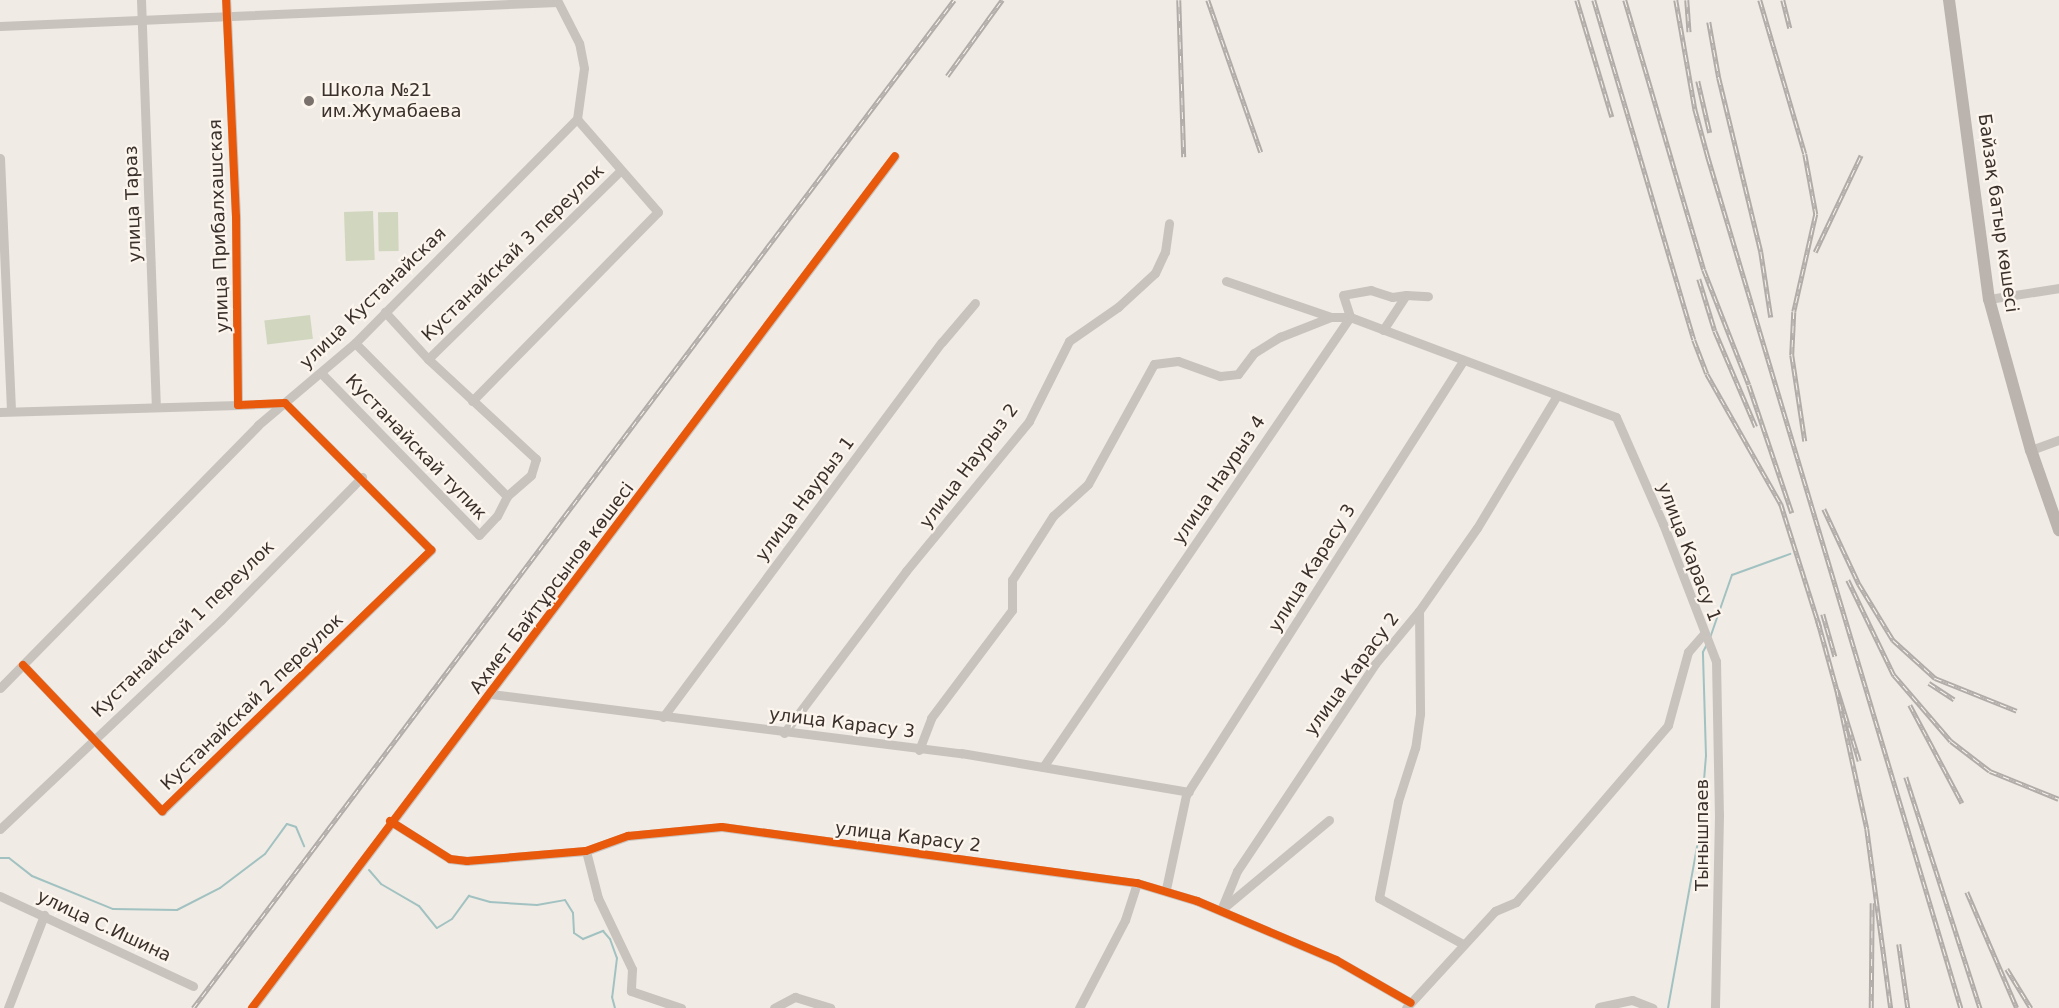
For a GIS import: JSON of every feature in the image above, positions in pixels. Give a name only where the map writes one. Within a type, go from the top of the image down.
[{"type":"main road","name":"Байзақ батыр көшесі","points":[[1949,0],[1989,299],[2031,450],[2059,530]]},
{"type":"street","name":"улица Тараз","points":[[141,0],[156,406]]},
{"type":"street","name":"улица Прибалхашская","points":[[226,0],[236,217],[238,405]]},
{"type":"street","points":[[314,0],[314,12]]},
{"type":"street","points":[[0,26],[314,12],[392,4],[557,1],[579,43],[584,68],[577,119]]},
{"type":"street","name":"Кустанайскай 3 переулок","points":[[472,401],[658,212],[577,119]]},
{"type":"street","name":"улица Кустанайская","points":[[0,688],[285,403],[355,343],[577,119]]},
{"type":"street","name":"Ахмет Байтұрсынов көшесі","points":[[252,1008],[390,821],[491,694],[895,156]]},
{"type":"street","points":[[0,158],[10,411]]},
{"type":"street","name":"Кустанайскай 3 переулок","points":[[428,358],[621,170]]},
{"type":"street","name":"улица Наурыз 2","points":[[784,733],[906,571],[1029,421],[1069,340],[1118,307],[1155,273],[1165,252],[1169,223]]},
{"type":"street","points":[[1226,281],[1331,317],[1350,317],[1343,295],[1371,290],[1392,297],[1428,296]]},
{"type":"street","points":[[1989,299],[2059,288]]},
{"type":"street","points":[[1383,330],[1406,295]]},
{"type":"street","name":"улица Наурыз 1","points":[[663,717],[942,342],[975,303]]},
{"type":"street","name":"Кустанайскай тупик","points":[[321,373],[479,535],[497,516],[507,496],[531,475],[536,459],[472,401],[385,312]]},
{"type":"street","points":[[919,750],[931,718],[1012,610],[1012,580],[1053,516],[1088,483],[1154,364],[1178,362],[1220,376],[1238,374],[1254,353],[1280,338],[1331,317]]},
{"type":"street","name":"улица Карасу 1","points":[[1350,317],[1556,397],[1616,417],[1663,524],[1703,635],[1688,652],[1668,725],[1516,902],[1495,911],[1409,1006]]},
{"type":"street","name":"улица Наурыз 4","points":[[1042,767],[1350,317]]},
{"type":"street","name":"Кустанайскай тупик","points":[[355,343],[507,496]]},
{"type":"street","name":"улица Карасу 3","points":[[1166,889],[1189,792],[1463,361]]},
{"type":"street","name":"улица Карасу 2","points":[[1221,910],[1243,862],[1375,664],[1419,611],[1477,528],[1556,397]]},
{"type":"street","points":[[0,412],[285,403],[362,477]]},
{"type":"street","points":[[2031,450],[2059,440]]},
{"type":"street","name":"Кустанайскай 2 переулок","points":[[23,665],[162,811],[431,550],[362,477]]},
{"type":"street","name":"Кустанайскай 1 переулок","points":[[0,829],[93,738],[220,620],[362,477]]},
{"type":"street","name":"улица Карасу 2","points":[[1419,611],[1416,737],[1398,801],[1379,898],[1423,920],[1463,944]]},
{"type":"street","name":"Тынышпаев","points":[[1703,635],[1716,661],[1719,814],[1715,1008]]},
{"type":"street","name":"улица Карасу 3","points":[[491,694],[1042,767],[1189,792]]},
{"type":"street","points":[[1221,910],[1329,820]]},
{"type":"street","name":"улица Карасу 2","points":[[390,821],[450,859],[586,851],[628,836],[722,827],[1166,889],[1221,910],[1336,960],[1409,1006]]},
{"type":"street","points":[[586,851],[598,898],[632,969],[631,992],[681,1008]]},
{"type":"street","points":[[1079,1008],[1125,920],[1137,884]]},
{"type":"street","name":"улица С.Ишина","points":[[0,896],[193,986]]},
{"type":"street","points":[[8,1008],[44,915]]},
{"type":"street","points":[[774,1008],[795,997],[830,1008]]},
{"type":"street","points":[[1599,1008],[1632,1000],[1653,1008]]},
{"type":"green space","points":[[373,211],[375,260],[346,261],[344,212]]},
{"type":"green space","points":[[378,212],[398,212],[399,251],[379,251]]},
{"type":"green space","points":[[310,315],[313,339],[267,344],[264,321]]},
{"type":"waterway","points":[[1710,638],[1732,575],[1790,554]]},
{"type":"waterway","points":[[1668,1008],[1700,830],[1706,756],[1703,652],[1706,646]]},
{"type":"waterway","points":[[0,858],[9,858],[32,876],[113,909],[177,910],[220,888],[265,854],[287,824],[296,827],[304,846]]},
{"type":"waterway","points":[[369,870],[381,884],[419,906],[437,928],[452,919],[469,896],[490,902],[537,905],[565,900],[573,913],[574,933],[583,939],[603,931],[610,939],[617,958],[612,997],[615,1008]]},
{"type":"railway","points":[[193,1008],[954,0]]},
{"type":"railway","points":[[947,76],[1002,0]]},
{"type":"railway","points":[[1179,0],[1184,157]]},
{"type":"railway","points":[[1208,0],[1261,152]]},
{"type":"railway","points":[[1577,0],[1612,117]]},
{"type":"railway","points":[[1594,0],[1694,340],[1707,374],[1781,504],[1820,628]]},
{"type":"railway","points":[[1625,0],[1704,270],[1749,385],[1792,513]]},
{"type":"railway","points":[[1676,0],[1695,109],[1708,157],[1961,1008]]},
{"type":"railway","points":[[1687,0],[1689,32]]},
{"type":"railway","points":[[1760,0],[1805,154],[1816,214],[1794,312],[1792,355],[1805,441]]},
{"type":"railway","points":[[1783,0],[1790,28]]},
{"type":"railway","points":[[1709,22],[1719,78],[1761,252],[1771,317]]},
{"type":"railway","points":[[1698,81],[1710,133]]},
{"type":"railway","points":[[1815,252],[1861,155]]},
{"type":"railway","points":[[1699,279],[1715,331],[1756,427]]},
{"type":"railway","points":[[1824,509],[1859,584],[1893,640],[1935,678],[2017,711]]},
{"type":"railway","points":[[1848,580],[1894,675],[1951,741],[1990,771],[2059,799]]},
{"type":"railway","points":[[1823,614],[1835,656]]},
{"type":"railway","points":[[1818,621],[1837,690]]},
{"type":"railway","points":[[1929,683],[1954,699]]},
{"type":"railway","points":[[1859,761],[1837,690],[1867,829],[1891,1008]]},
{"type":"railway","points":[[1910,705],[1962,803]]},
{"type":"railway","points":[[1906,777],[1980,1008]]},
{"type":"railway","points":[[1967,892],[2017,1008]]},
{"type":"railway","points":[[1871,1008],[1872,903]]},
{"type":"railway","points":[[1899,944],[1908,1008]]},
{"type":"railway","points":[[2007,969],[2031,1008]]},
{"type":"cycle path","points":[[23,665],[162,811],[431,550],[285,403],[238,405],[236,217],[226,0]]},
{"type":"cycle path","points":[[252,1008],[895,156]]},
{"type":"cycle path","points":[[390,821],[450,859],[467,861],[586,851],[628,836],[722,827],[1137,883],[1197,901],[1336,960],[1411,1003]]},
{"type":"place","name":"Школа №21 им.Жумабаева","points":[[309,101]]}]
